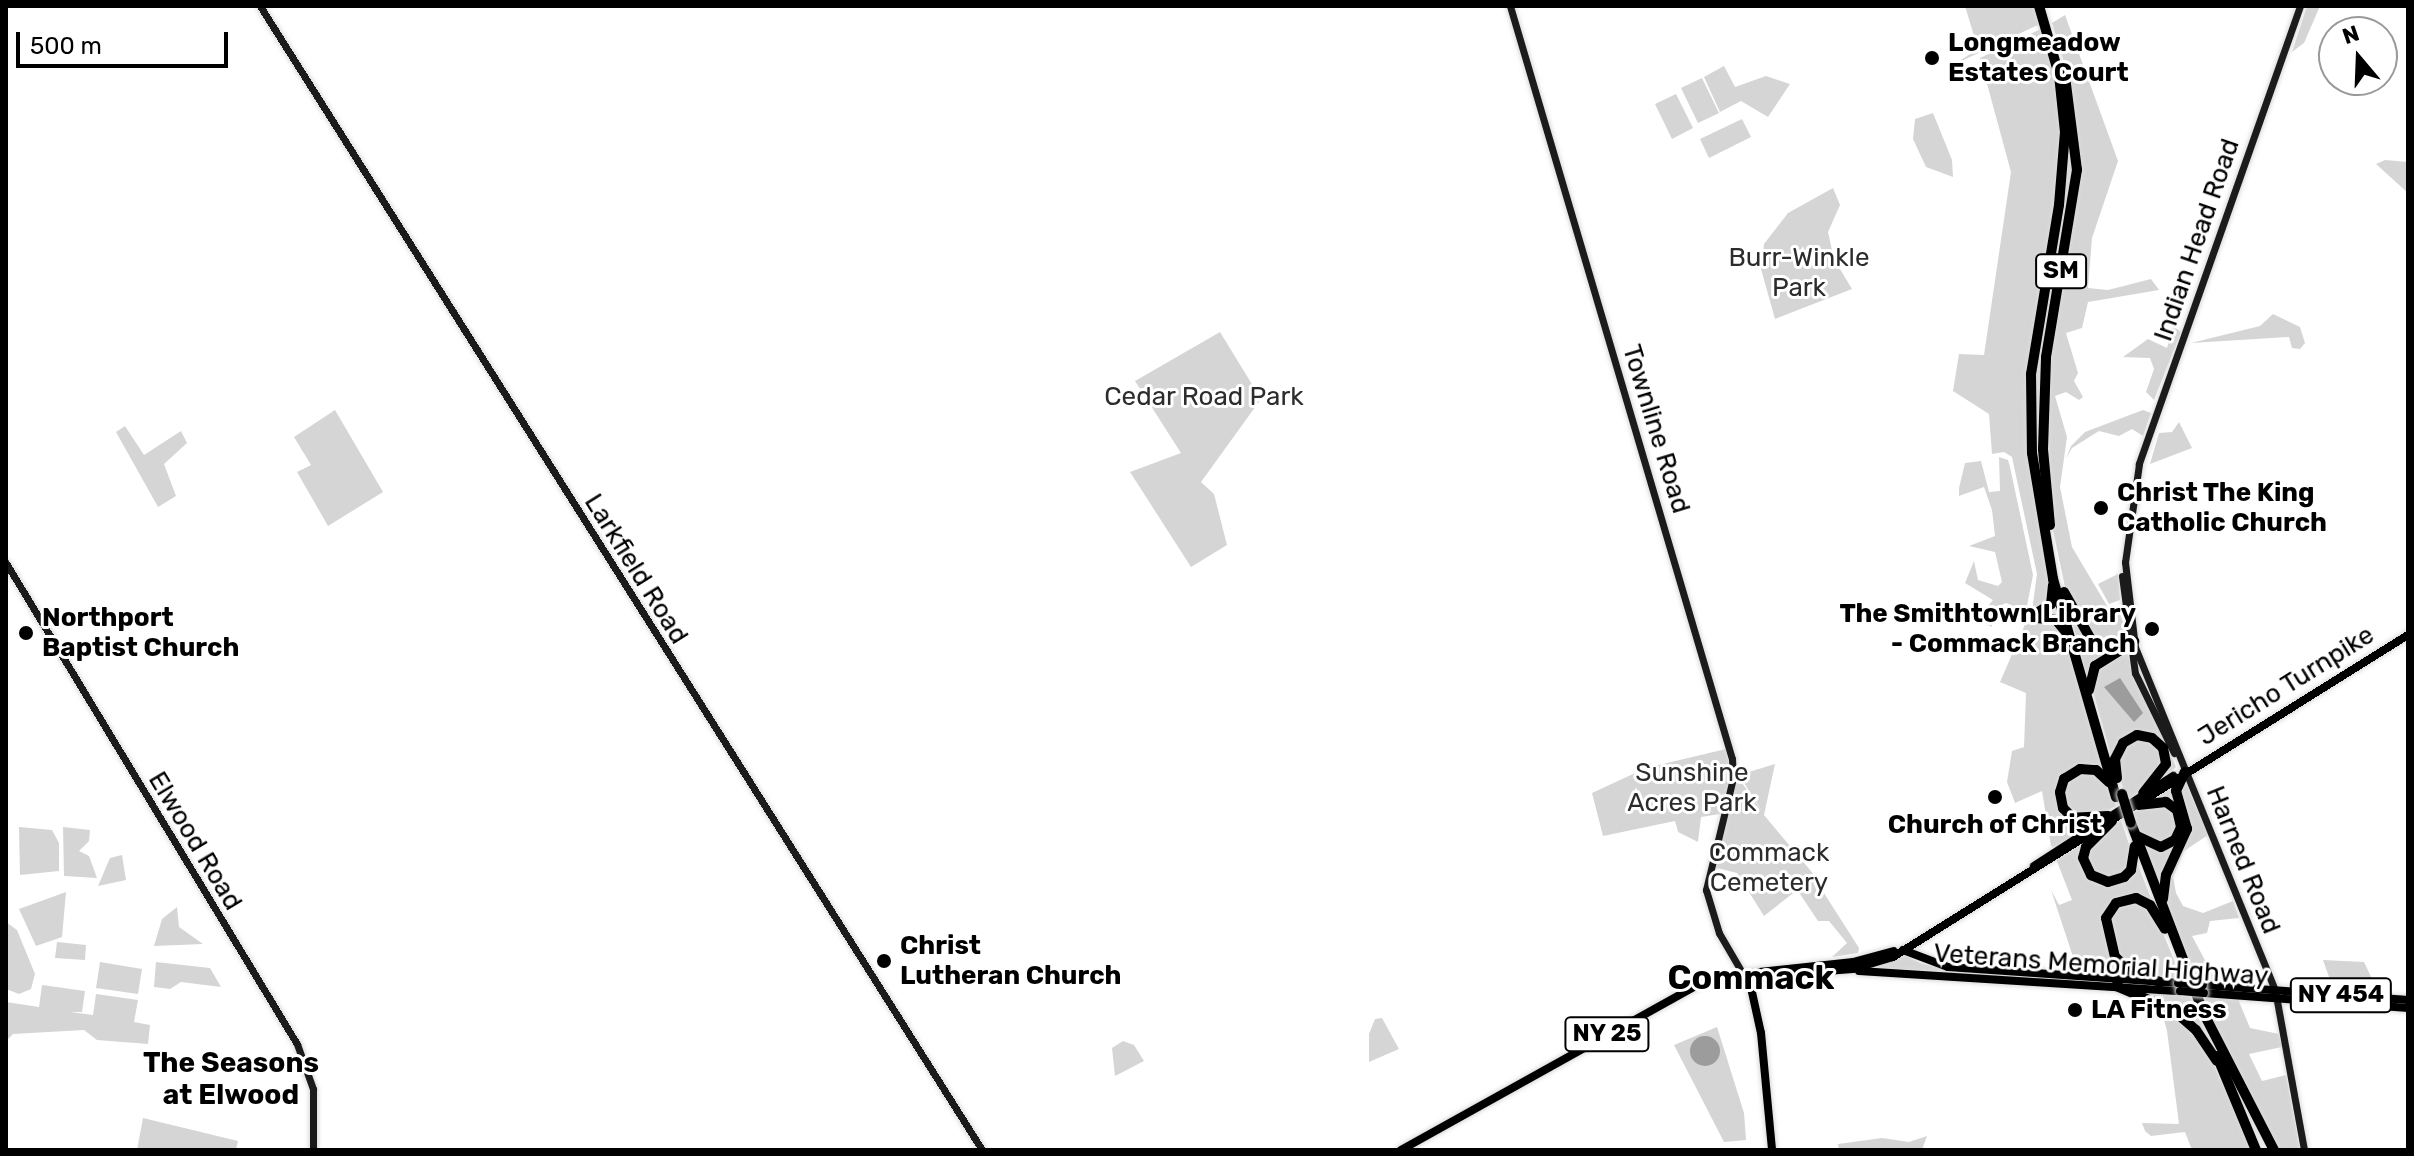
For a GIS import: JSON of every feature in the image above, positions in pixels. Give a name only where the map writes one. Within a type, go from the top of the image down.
[{"type":"highway","name":"SM","points":[[2042,6],[2059,75],[2065,132],[2059,205],[2031,374],[2032,453],[2053,579],[2117,794],[2165,930],[2256,1150]]},
{"type":"highway","name":"SM","points":[[2042,6],[2070,97],[2077,170],[2043,402],[2045,495],[2062,587],[2089,690],[2117,778],[2117,794]]},
{"type":"highway","points":[[2053,579],[2047,610],[2028,615],[2056,620],[2070,638]]},
{"type":"highway","points":[[2062,587],[2075,619],[2093,643],[2109,647],[2131,645]]},
{"type":"highway","points":[[2089,690],[2101,659],[2131,645]]},
{"type":"highway","points":[[2117,778],[2115,759],[2123,743],[2137,735],[2152,738],[2163,748],[2166,764],[2143,793]]},
{"type":"highway","points":[[2110,819],[2073,818],[2060,800],[2061,785],[2069,774],[2087,768],[2103,773],[2117,794]]},
{"type":"highway","points":[[2165,913],[2164,881],[2187,829],[2176,791],[2185,772]]},
{"type":"highway","points":[[2110,819],[2084,852],[2091,875],[2108,882],[2124,877],[2131,870],[2135,841],[2161,847],[2175,840],[2181,827],[2177,810],[2166,802],[2138,805]]},
{"type":"highway","name":"SM","points":[[2135,841],[2218,1044],[2274,1150]]},
{"type":"highway","points":[[2160,982],[2133,973],[2115,957],[2106,918],[2116,903],[2136,898],[2150,905],[2165,930]]},
{"type":"highway","points":[[2116,986],[2154,999],[2185,1019],[2224,1073]]},
{"type":"main road","name":"Larkfield Road","points":[[260,6],[982,1150]]},
{"type":"main road","name":"Townline Road","points":[[1510,6],[1732,756],[1733,778],[1709,865],[1707,896],[1717,925],[1745,974]]},
{"type":"main road","name":"Indian Head Road","points":[[2185,772],[2131,645],[2125,562],[2133,488],[2300,6]]},
{"type":"main road","name":"Elwood Road","points":[[6,563],[297,1044],[313,1089],[313,1150]]},
{"type":"main road","name":"Jericho Turnpike","points":[[1814,969],[1839,970],[1874,964],[1903,950],[2408,635]]},
{"type":"main road","name":"Jericho Turnpike","points":[[2110,819],[2143,793],[2185,772]]},
{"type":"main road","name":"Harned Road","points":[[2185,772],[2276,994],[2304,1150]]},
{"type":"main road","points":[[1916,942],[1918,959]]},
{"type":"main road","name":"Jericho Turnpike","points":[[1401,1150],[1709,979],[1814,969],[1903,950]]},
{"type":"main road","name":"Veterans Memorial Highway","points":[[1903,950],[1918,959],[1948,967],[2160,982],[2179,987]]},
{"type":"main road","name":"Veterans Memorial Highway","points":[[1839,970],[2408,1000]]},
{"type":"main road","points":[[1745,974],[1761,1043],[1772,1150]]},
{"type":"main road","name":"Veterans Memorial Highway","points":[[2276,994],[2408,1008]]},
{"type":"green space","points":[[1965,6],[2037,6],[2042,23],[1953,65],[1978,49]]},
{"type":"green space","points":[[2307,6],[2320,6],[2304,43],[2292,52]]},
{"type":"green space","points":[[2065,15],[2118,161],[2092,238],[2088,288],[2108,290],[2151,279],[2159,290],[2088,302],[2082,328],[2066,333],[2078,373],[2074,381],[2083,397],[2079,400],[2066,392],[2055,396],[2067,437],[2060,487],[2072,547],[2110,611],[2123,615],[2124,641],[2100,645],[2066,592],[2049,511],[2045,382],[2077,191],[2068,75],[2052,23]]},
{"type":"green space","points":[[2045,27],[2054,62],[2063,160],[2031,353],[2029,394],[2051,577],[2050,601],[2032,611],[2037,574],[2012,457],[2004,452],[1992,454],[1989,414],[1953,391],[1959,354],[1984,355],[2011,172],[1980,58]]},
{"type":"green space","points":[[1724,66],[1735,87],[1766,76],[1790,84],[1768,117],[1741,101],[1720,112],[1704,77]]},
{"type":"green space","points":[[1702,78],[1719,113],[1698,123],[1681,88]]},
{"type":"green space","points":[[1676,94],[1693,128],[1672,139],[1655,104]]},
{"type":"green space","points":[[1933,113],[1952,160],[1953,177],[1926,167],[1913,139],[1915,119]]},
{"type":"green space","points":[[1742,119],[1751,137],[1709,158],[1700,139]]},
{"type":"green space","points":[[2066,124],[2075,162],[2052,304],[2044,527],[2032,397]]},
{"type":"green space","points":[[2385,160],[2408,162],[2408,193],[2376,164]]},
{"type":"green space","name":"Burr-Winkle Park","points":[[1833,188],[1840,205],[1828,232],[1834,259],[1852,289],[1775,319],[1761,269],[1764,244],[1788,213]]},
{"type":"green space","points":[[2273,314],[2300,327],[2305,343],[2300,349],[2292,348],[2289,337],[2191,343],[2260,326]]},
{"type":"green space","points":[[2173,326],[2181,332],[2154,400],[2146,392],[2154,369],[2150,358],[2123,357],[2148,339],[2167,348]]},
{"type":"green space","name":"Cedar Road Park","points":[[1220,332],[1261,399],[1201,482],[1214,494],[1227,545],[1191,567],[1130,472],[1181,453],[1135,381]]},
{"type":"green space","points":[[335,410],[383,492],[328,526],[297,472],[311,465],[294,437]]},
{"type":"green space","points":[[2143,410],[2151,413],[2143,436],[2132,429],[2119,436],[2099,431],[2072,448],[2066,459],[2071,446],[2085,432]]},
{"type":"green space","points":[[2179,422],[2192,448],[2150,464],[2159,433],[2172,432]]},
{"type":"green space","points":[[125,426],[144,455],[181,431],[187,443],[164,464],[176,496],[158,507],[116,432]]},
{"type":"green space","points":[[1999,457],[2008,460],[2033,575],[2026,611],[2006,603],[1994,608],[1992,627],[1977,619],[1993,600],[1965,583],[1974,561],[1978,580],[1998,586],[2002,582],[1995,552],[1969,546],[1995,536],[1992,510],[1984,487],[1959,496],[1959,488],[1965,463],[1981,461],[1989,492],[2000,491]]},
{"type":"green space","points":[[2118,574],[2120,600],[2109,604],[2098,584]]},
{"type":"green space","points":[[2068,606],[2092,644],[2125,645],[2087,677]]},
{"type":"green space","points":[[2027,620],[2046,620],[2064,629],[2108,776],[2070,771],[2058,798],[2082,822],[2094,823],[2056,848],[2051,846],[2042,791],[2015,803],[2007,782],[2012,751],[2024,747],[2026,693],[2000,682]]},
{"type":"green space","points":[[2126,651],[2176,767],[2157,783],[2167,755],[2140,733],[2112,759],[2092,688],[2094,670],[2113,653]]},
{"type":"green space","points":[[2141,737],[2159,746],[2165,764],[2144,789],[2127,800],[2118,773],[2121,748]]},
{"type":"green space","name":"Sunshine Acres Park","points":[[1726,749],[1731,775],[1720,814],[1701,817],[1698,842],[1678,832],[1675,821],[1603,836],[1592,793],[1646,768]]},
{"type":"green space","name":"Commack Cemetery","points":[[1775,764],[1764,815],[1815,876],[1764,916],[1737,873],[1713,867],[1737,776],[1762,811],[1739,775]]},
{"type":"green space","points":[[2091,769],[2111,790],[2116,806],[2088,820],[2066,809],[2062,789],[2065,781]]},
{"type":"green space","points":[[2178,782],[2175,796],[2187,827],[2163,883],[2161,900],[2138,838],[2151,848],[2163,848],[2179,836],[2180,813],[2157,795]]},
{"type":"green space","points":[[2186,783],[2208,835],[2184,851],[2173,877],[2176,893],[2183,906],[2203,913],[2233,901],[2239,918],[2210,921],[2207,933],[2192,936],[2213,975],[2247,986],[2191,980],[2164,895],[2189,819],[2180,785]]},
{"type":"green space","points":[[2154,802],[2175,811],[2177,834],[2165,844],[2144,841],[2132,814]]},
{"type":"green space","points":[[2121,820],[2132,853],[2130,869],[2112,881],[2091,873],[2086,849]]},
{"type":"green space","points":[[19,827],[52,830],[59,843],[59,871],[20,875]]},
{"type":"green space","points":[[63,827],[90,830],[89,841],[79,851],[89,856],[97,878],[64,876]]},
{"type":"green space","points":[[2092,836],[2084,866],[2117,883],[2135,857],[2156,911],[2128,896],[2104,924],[2110,951],[2142,978],[2078,972],[2051,890],[2059,905],[2072,900],[2056,859]]},
{"type":"green space","points":[[122,855],[126,880],[98,886],[110,858]]},
{"type":"green space","points":[[1815,879],[1859,948],[1858,953],[1832,957],[1847,943],[1829,921],[1818,921],[1798,891]]},
{"type":"green space","points":[[66,892],[62,937],[36,946],[19,909]]},
{"type":"green space","points":[[2133,898],[2155,914],[2182,979],[2162,979],[2128,967],[2108,937],[2112,909]]},
{"type":"green space","points":[[177,907],[179,927],[203,944],[154,946],[162,919]]},
{"type":"green space","points":[[6,922],[17,930],[35,974],[31,989],[19,994],[6,989]]},
{"type":"green space","points":[[57,942],[86,945],[85,960],[55,958]]},
{"type":"green space","points":[[1904,955],[1920,963],[1955,972],[1874,968]]},
{"type":"green space","points":[[2323,960],[2364,962],[2379,994],[2334,991]]},
{"type":"green space","points":[[100,962],[142,969],[138,994],[96,988]]},
{"type":"green space","points":[[156,962],[210,968],[221,987],[181,982],[170,989],[154,987]]},
{"type":"green space","points":[[42,985],[85,991],[82,1012],[70,1012],[93,1015],[96,994],[138,1000],[134,1022],[150,1025],[148,1044],[97,1040],[84,1030],[13,1034],[6,1041],[6,1002],[39,1007]]},
{"type":"green space","points":[[2115,992],[2132,993],[2161,1003],[2203,1042],[2253,1150],[2192,1150],[2185,1132],[2151,1136],[2145,1131],[2142,1123],[2179,1124],[2167,1031],[2161,1009]]},
{"type":"green space","points":[[2145,993],[2189,996],[2215,1056],[2206,1041]]},
{"type":"green space","points":[[2198,997],[2238,999],[2250,1028],[2279,1034],[2282,1047],[2249,1054],[2262,1081],[2286,1075],[2300,1150],[2277,1150]]},
{"type":"green space","points":[[1382,1018],[1399,1049],[1369,1062],[1369,1034],[1375,1019]]},
{"type":"green space","points":[[1717,1027],[1744,1113],[1746,1140],[1724,1142],[1674,1045]]},
{"type":"green space","points":[[1123,1041],[1134,1045],[1144,1061],[1115,1076],[1112,1048]]},
{"type":"green space","points":[[143,1118],[238,1141],[236,1150],[137,1150]]},
{"type":"green space","points":[[1927,1136],[1922,1150],[1839,1150],[1838,1144],[1882,1138],[1909,1142]]},
{"type":"shaded area","points":[[2120,678],[2143,713],[2134,722],[2104,687]]},
{"type":"shaded area","points":[[1705,1036],[1711,1037],[1719,1045],[1719,1057],[1711,1065],[1705,1066],[1699,1065],[1691,1057],[1690,1051],[1691,1045],[1699,1037]]},
{"type":"place","name":"Longmeadow Estates Court","points":[[1932,58]]},
{"type":"place","name":"Christ The King Catholic Church","points":[[2101,508]]},
{"type":"place","name":"The Smithtown Library - Commack Branch","points":[[2152,629]]},
{"type":"place","name":"Northport Baptist Church","points":[[26,633]]},
{"type":"place","name":"Church of Christ","points":[[1995,797]]},
{"type":"place","name":"Christ Lutheran Church","points":[[884,961]]},
{"type":"place","name":"LA Fitness","points":[[2075,1010]]},
{"type":"district","name":"Commack","points":[[1751,978]]},
{"type":"district","name":"The Seasons at Elwood","points":[[231,1079]]}]
